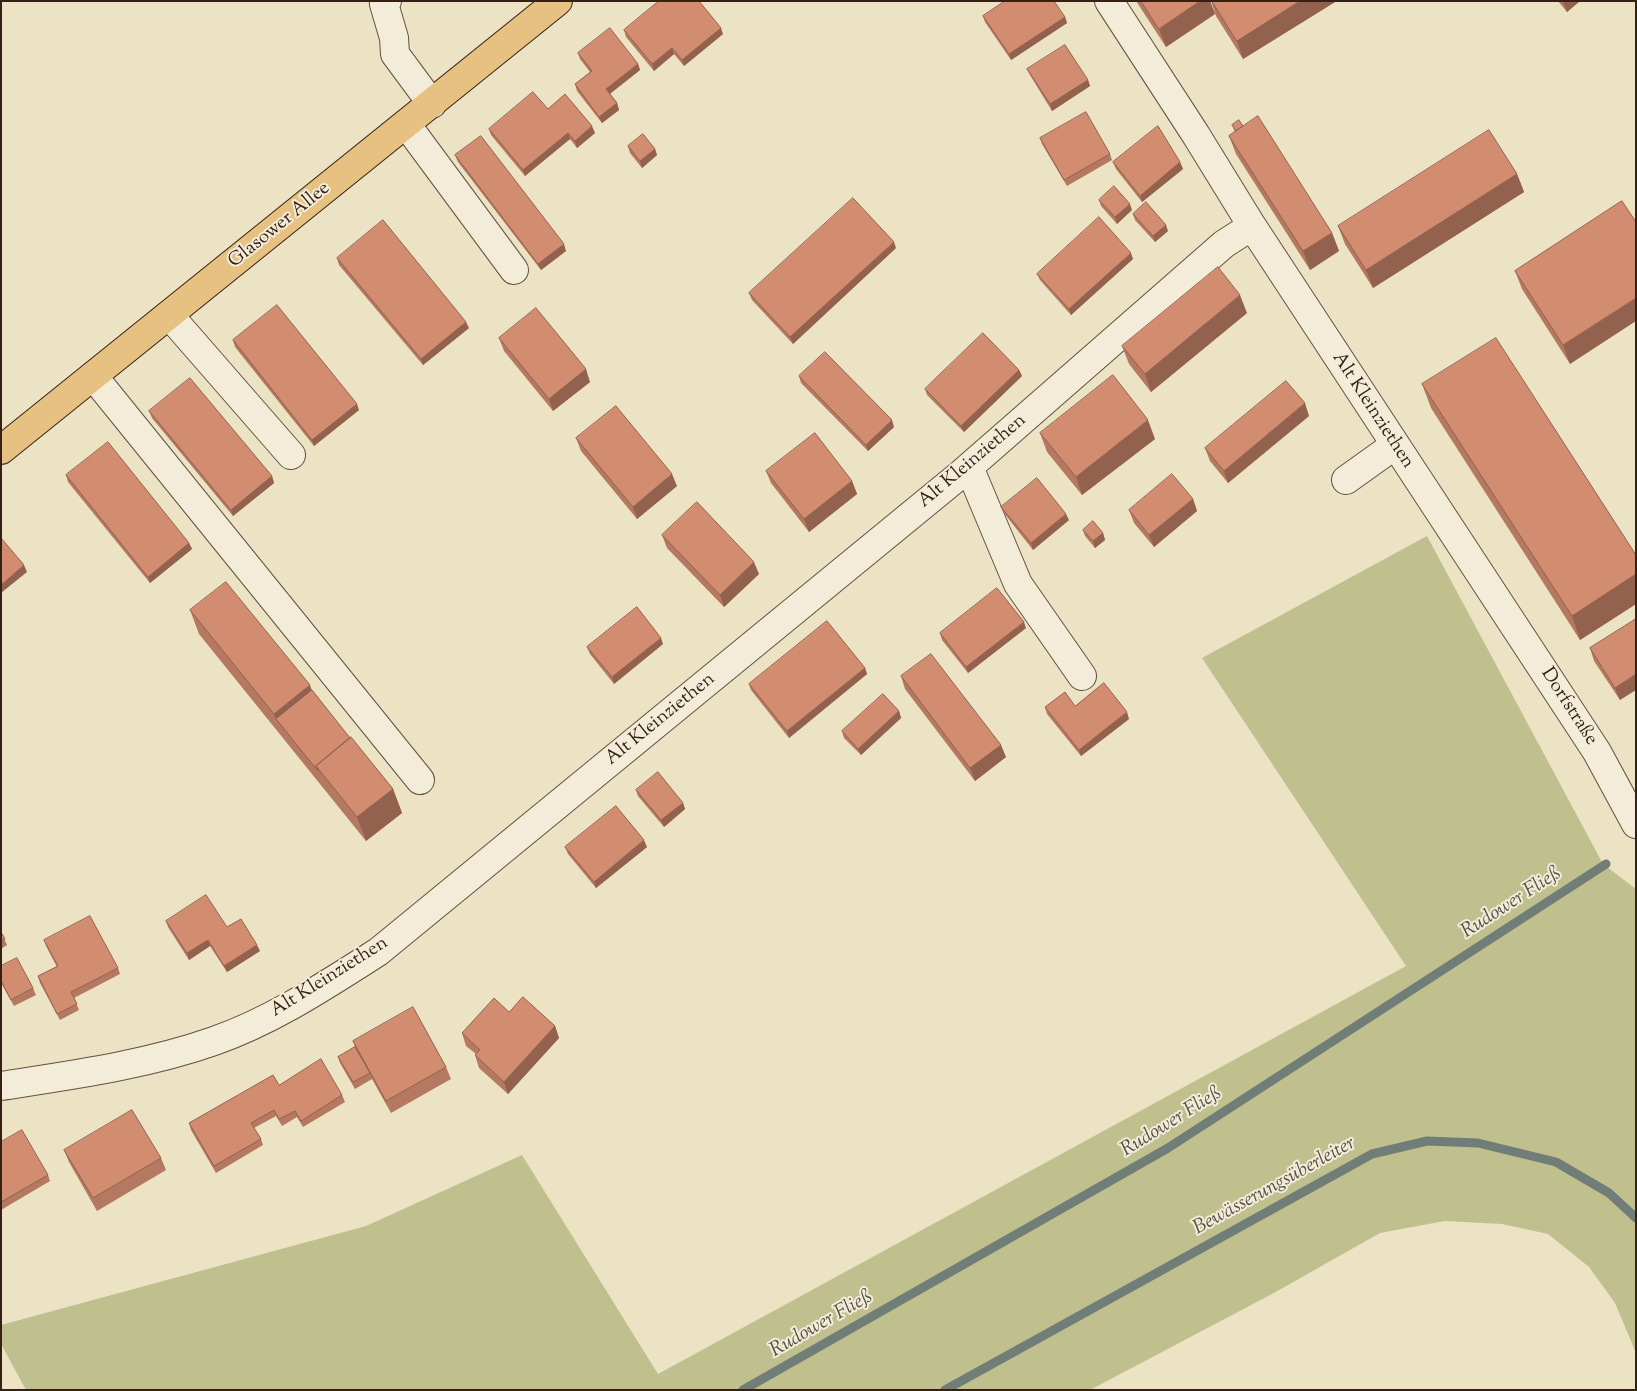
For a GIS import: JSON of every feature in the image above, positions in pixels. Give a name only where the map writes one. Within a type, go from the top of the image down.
[{"type":"main road","name":"Glasower Allee","points":[[1,450],[558,1]]},
{"type":"street","points":[[387,1],[384,4],[394,38],[395,54],[432,104]]},
{"type":"street","name":"Alt Kleinziethen","points":[[1108,1],[1196,135],[1252,226],[1494,594]]},
{"type":"street","points":[[406,124],[514,270]]},
{"type":"street","name":"Alt Kleinziethen","points":[[1,1086],[124,1065],[166,1056],[215,1041],[277,1012],[378,952],[969,467],[1224,244],[1252,226]]},
{"type":"street","points":[[169,315],[291,455]]},
{"type":"street","points":[[93,376],[420,780]]},
{"type":"street","points":[[1346,480],[1395,445]]},
{"type":"street","points":[[969,467],[1018,584],[1082,676]]},
{"type":"street","name":"Dorfstraße","points":[[1494,594],[1597,752],[1636,824]]},
{"type":"green space","points":[[1427,536],[1603,864],[1636,889],[1636,1353],[1615,1303],[1589,1267],[1548,1234],[1502,1224],[1445,1221],[1380,1233],[1272,1294],[1090,1390],[26,1390],[1,1344],[1,1325],[366,1226],[522,1155],[658,1374],[1406,966],[1202,658]]},
{"type":"building","points":[[659,1],[699,1],[721,28],[682,60],[672,48],[652,64],[624,30]]},
{"type":"building","points":[[1005,1],[1054,1],[1065,17],[1009,54],[983,16]]},
{"type":"building","points":[[1141,1],[1200,1],[1159,29]]},
{"type":"building","points":[[1212,1],[1300,1],[1237,41]]},
{"type":"building","points":[[610,28],[638,64],[606,89],[617,103],[599,117],[575,84],[592,71],[578,53]]},
{"type":"building","points":[[1065,45],[1088,80],[1050,104],[1027,69]]},
{"type":"building","points":[[533,92],[548,109],[565,94],[592,126],[575,141],[568,133],[523,170],[489,129]]},
{"type":"building","points":[[1086,112],[1110,154],[1064,180],[1040,138]]},
{"type":"building","points":[[1258,116],[1332,233],[1303,251],[1229,136]]},
{"type":"building","points":[[1239,120],[1243,126],[1236,131],[1232,125]]},
{"type":"building","points":[[1158,126],[1180,162],[1140,196],[1113,162]]},
{"type":"building","points":[[1489,130],[1517,174],[1366,270],[1338,226]]},
{"type":"building","points":[[643,134],[655,149],[640,161],[628,146]]},
{"type":"building","points":[[481,136],[564,244],[538,264],[455,155]]},
{"type":"building","points":[[1114,186],[1130,204],[1115,217],[1099,200]]},
{"type":"building","points":[[853,198],[894,242],[790,337],[749,293]]},
{"type":"building","points":[[1622,201],[1636,222],[1636,298],[1563,345],[1515,271]]},
{"type":"building","points":[[1146,202],[1166,225],[1153,236],[1133,214]]},
{"type":"building","points":[[1099,217],[1131,253],[1069,309],[1037,274]]},
{"type":"building","points":[[383,220],[466,322],[421,359],[337,258]]},
{"type":"building","points":[[1218,267],[1240,295],[1145,374],[1122,346]]},
{"type":"building","points":[[277,305],[357,404],[312,440],[233,340]]},
{"type":"building","points":[[536,308],[586,369],[549,399],[499,338]]},
{"type":"building","points":[[983,333],[1019,370],[961,426],[925,389]]},
{"type":"building","points":[[1496,338],[1636,555],[1636,574],[1572,616],[1422,384]]},
{"type":"building","points":[[825,352],[892,420],[866,445],[799,376]]},
{"type":"building","points":[[1113,375],[1148,420],[1076,477],[1040,433]]},
{"type":"building","points":[[190,378],[272,476],[231,510],[149,411]]},
{"type":"building","points":[[1286,381],[1305,403],[1224,471],[1205,448]]},
{"type":"building","points":[[616,406],[672,474],[633,507],[576,438]]},
{"type":"building","points":[[815,433],[852,481],[804,519],[766,471]]},
{"type":"building","points":[[108,442],[189,543],[148,577],[66,475]]},
{"type":"building","points":[[1172,474],[1193,499],[1149,535],[1129,510]]},
{"type":"building","points":[[1037,478],[1066,514],[1031,543],[1001,507]]},
{"type":"building","points":[[697,502],[754,562],[720,595],[662,535]]},
{"type":"building","points":[[1093,521],[1103,533],[1093,541],[1083,530]]},
{"type":"building","points":[[1,538],[24,565],[1,585]]},
{"type":"building","points":[[226,582],[310,685],[274,714],[190,610]]},
{"type":"building","points":[[997,588],[1024,622],[966,667],[940,633]]},
{"type":"building","points":[[637,607],[661,638],[612,677],[587,647]]},
{"type":"building","points":[[1636,619],[1636,674],[1615,688],[1590,648]]},
{"type":"building","points":[[827,621],[865,668],[787,731],[749,684]]},
{"type":"building","points":[[931,654],[1001,745],[970,768],[901,676]]},
{"type":"building","points":[[1104,683],[1127,712],[1079,750],[1045,707],[1065,692],[1075,706]]},
{"type":"building","points":[[312,690],[350,738],[316,766],[318,771],[276,719]]},
{"type":"building","points":[[883,694],[899,711],[858,749],[842,731]]},
{"type":"building","points":[[351,737],[393,789],[357,817],[316,766]]},
{"type":"building","points":[[658,772],[683,803],[661,820],[636,790]]},
{"type":"building","points":[[616,806],[644,840],[594,882],[565,847]]},
{"type":"building","points":[[206,895],[227,927],[241,919],[257,945],[224,966],[208,940],[187,953],[166,921]]},
{"type":"building","points":[[90,916],[118,968],[71,992],[77,1004],[57,1014],[38,976],[58,966],[44,940]]},
{"type":"building","points":[[1,932],[5,939],[1,941]]},
{"type":"building","points":[[17,958],[33,988],[11,1000],[1,981],[1,966]]},
{"type":"building","points":[[523,997],[555,1026],[504,1082],[475,1055],[480,1050],[462,1033],[494,998],[509,1012]]},
{"type":"building","points":[[413,1007],[446,1067],[386,1101],[353,1041]]},
{"type":"building","points":[[355,1047],[370,1073],[353,1082],[338,1057]]},
{"type":"building","points":[[321,1059],[342,1095],[301,1121],[295,1111],[279,1119],[274,1110],[251,1123],[261,1139],[214,1166],[189,1123],[273,1075],[279,1085]]},
{"type":"building","points":[[132,1110],[161,1158],[93,1198],[64,1150]]},
{"type":"building","points":[[22,1130],[48,1175],[1,1202],[1,1142]]},
{"type":"waterway","name":"Rudower Fließ","points":[[743,1390],[1168,1148],[1606,864]]},
{"type":"waterway","name":"Bewässerungsüberleiter","points":[[945,1390],[1372,1154],[1427,1141],[1478,1143],[1556,1162],[1609,1193],[1636,1218]]}]
